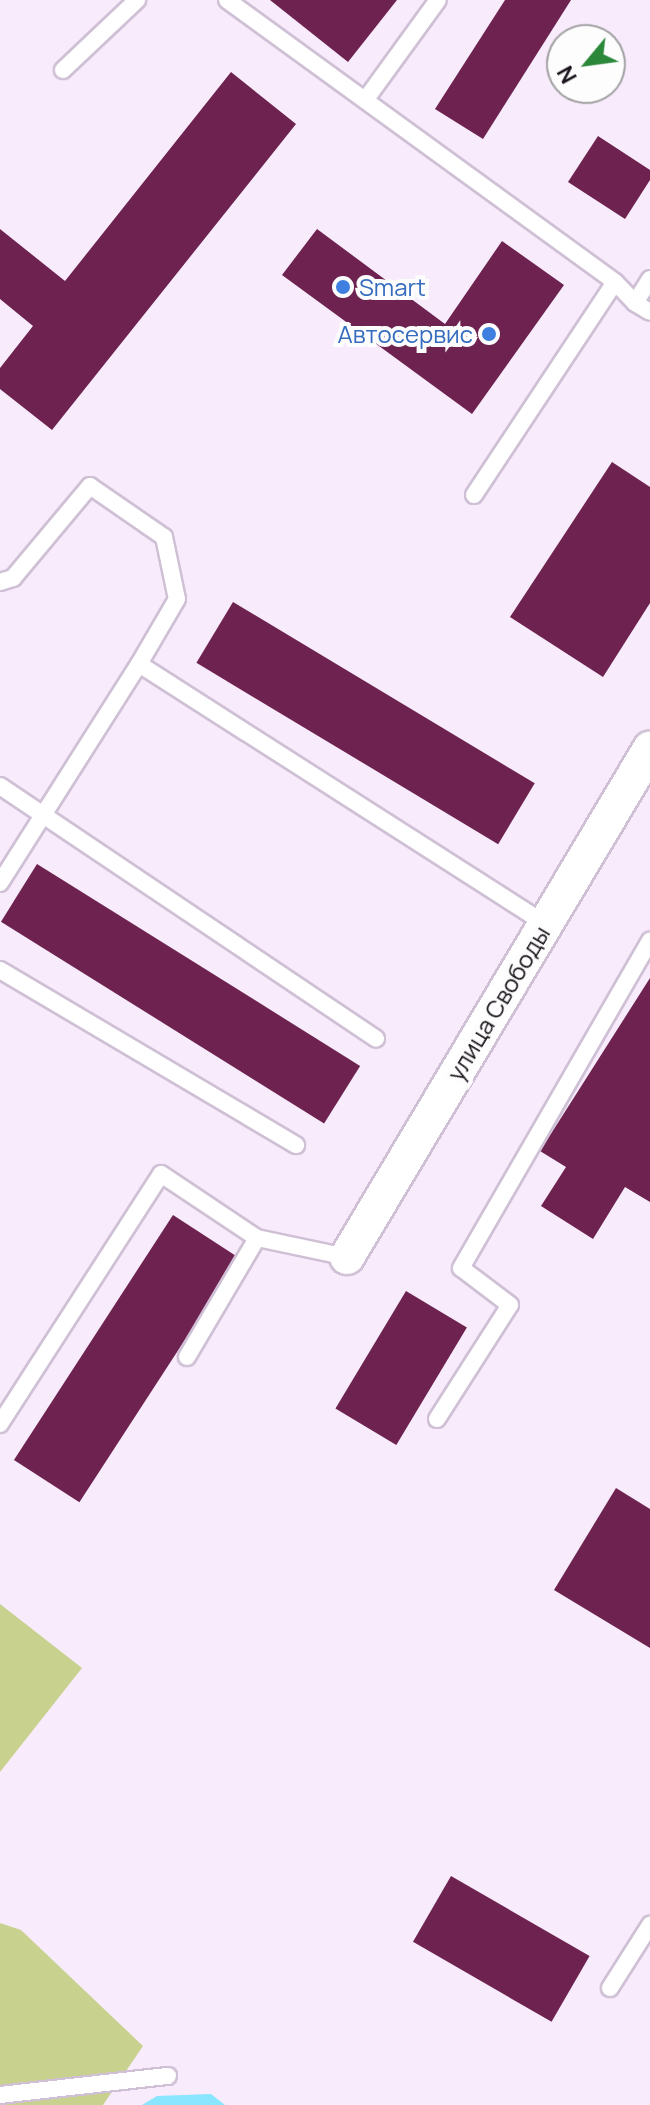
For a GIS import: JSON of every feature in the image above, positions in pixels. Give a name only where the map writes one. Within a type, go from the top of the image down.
[{"type":"street","name":"улица Свободы","points":[[347,1257],[650,749]]},
{"type":"lane","points":[[63,70],[137,0]]},
{"type":"lane","points":[[227,0],[615,282],[635,303],[650,312]]},
{"type":"lane","points":[[366,99],[438,0]]},
{"type":"lane","points":[[635,303],[650,279]]},
{"type":"lane","points":[[474,495],[615,282]]},
{"type":"lane","points":[[0,582],[13,578],[90,486],[164,537],[177,599],[0,883]]},
{"type":"lane","points":[[139,664],[546,924]]},
{"type":"lane","points":[[0,786],[376,1039]]},
{"type":"lane","points":[[437,1419],[510,1305],[461,1268],[650,941]]},
{"type":"lane","points":[[0,970],[296,1145]]},
{"type":"lane","points":[[0,1424],[161,1174],[257,1238],[347,1257]]},
{"type":"lane","points":[[187,1357],[257,1238]]},
{"type":"lane","points":[[610,1988],[650,1925]]},
{"type":"lane","points":[[0,2095],[168,2076]]},
{"type":"green space","points":[[0,1604],[82,1668],[0,1772]]},
{"type":"green space","points":[[0,1923],[21,1930],[143,2046],[103,2105],[0,2105]]},
{"type":"water","points":[[211,2094],[225,2105],[142,2105],[157,2096]]},
{"type":"building","points":[[270,0],[397,0],[348,62]]},
{"type":"building","points":[[505,0],[571,0],[556,24],[546,24],[546,39],[483,139],[435,109]]},
{"type":"building","points":[[231,72],[296,124],[52,430],[0,389],[0,368],[33,326],[0,299],[0,229],[65,281]]},
{"type":"building","points":[[598,136],[650,170],[650,180],[625,219],[568,182]]},
{"type":"building","points":[[317,229],[445,324],[502,241],[564,285],[472,414],[282,275]]},
{"type":"building","points":[[612,462],[650,487],[650,603],[603,677],[510,617]]},
{"type":"building","points":[[233,602],[535,783],[498,844],[196,663]]},
{"type":"building","points":[[37,864],[360,1066],[324,1124],[1,922]]},
{"type":"building","points":[[650,978],[650,1202],[625,1187],[593,1239],[541,1206],[566,1167],[540,1151]]},
{"type":"building","points":[[173,1215],[238,1257],[79,1502],[14,1460]]},
{"type":"building","points":[[406,1291],[467,1328],[396,1445],[335,1408]]},
{"type":"building","points":[[616,1488],[650,1509],[650,1648],[554,1590]]},
{"type":"building","points":[[451,1876],[590,1956],[552,2022],[413,1942]]},
{"type":"place","name":"Smart","points":[[343,287]]},
{"type":"place","name":"Автосервис","points":[[489,334]]}]
